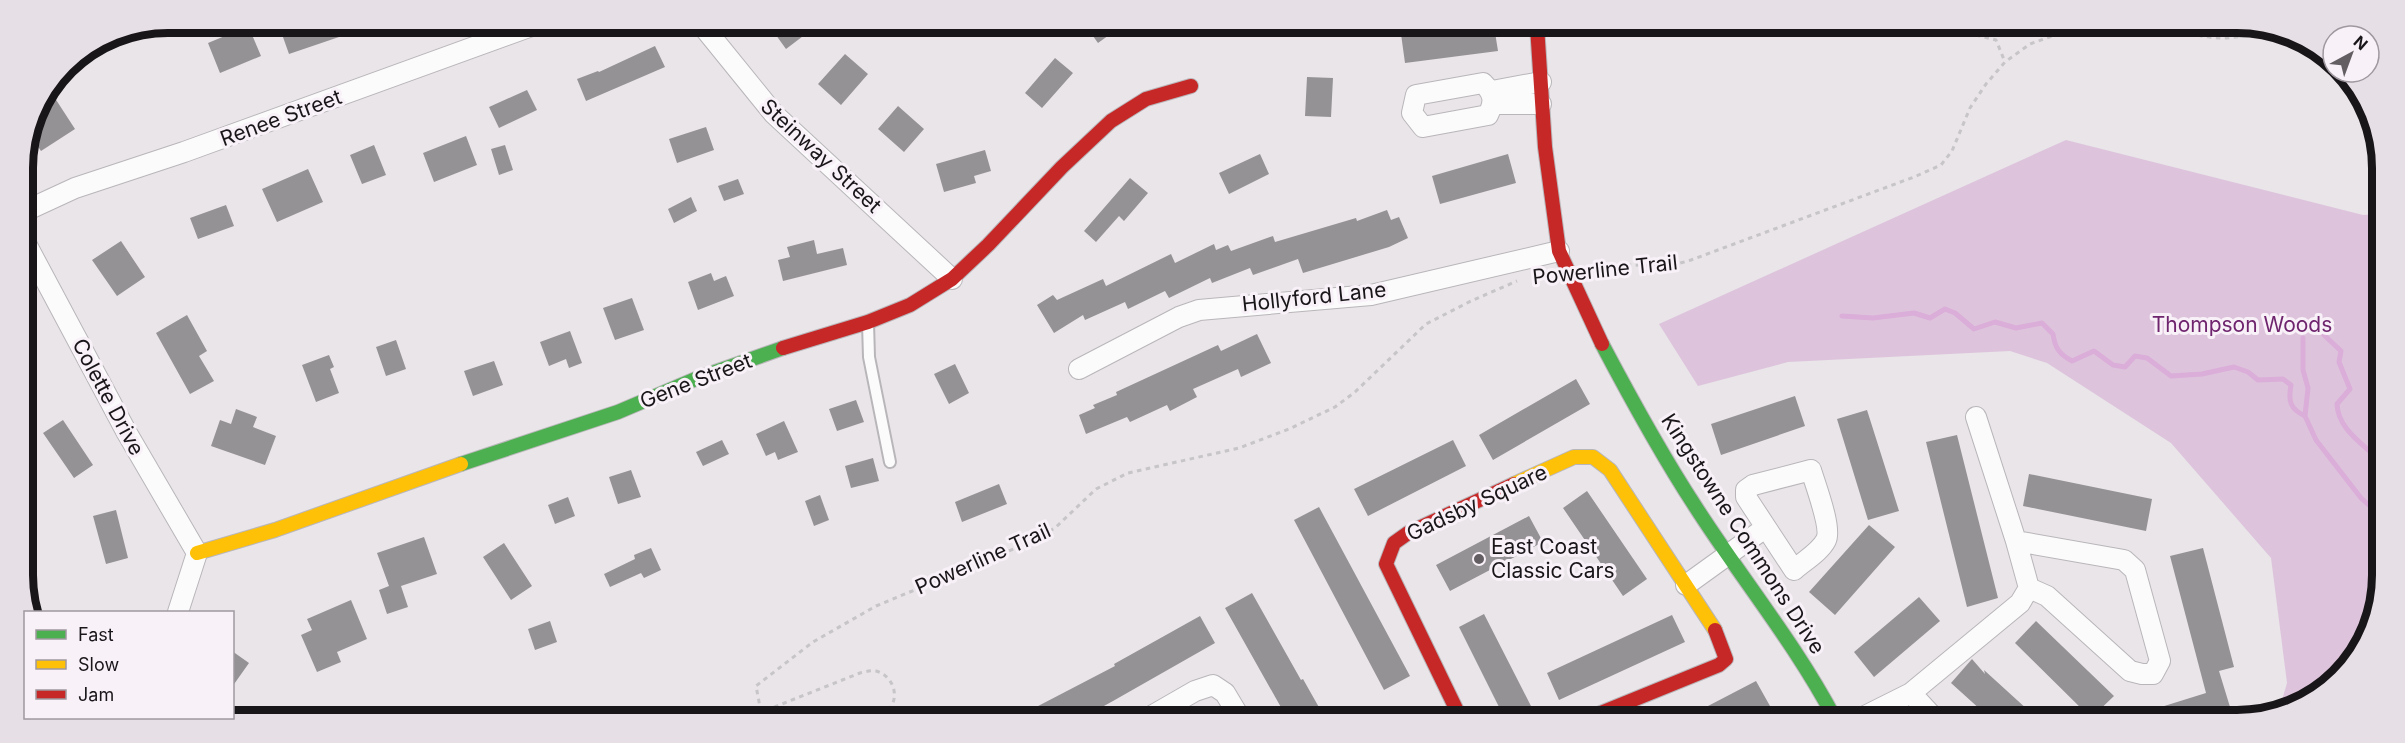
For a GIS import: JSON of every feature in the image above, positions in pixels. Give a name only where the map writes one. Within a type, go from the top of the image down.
[{"type":"street","name":"Renee Street","points":[[33,207],[75,188],[339,97],[513,33]]},
{"type":"street","name":"Steinway Street","points":[[708,33],[774,114],[952,279]]},
{"type":"street","name":"Kingstowne Commons Drive","points":[[1538,33],[1541,104],[1558,251],[1588,318],[1627,392],[1695,506],[1810,674],[1830,710]]},
{"type":"street","points":[[1541,82],[1492,98],[1541,104]]},
{"type":"street","name":"Gene Street","points":[[197,553],[275,530],[466,462],[618,412],[698,378],[821,335],[868,322],[910,305],[952,279],[988,245],[1062,166],[1111,121],[1146,99],[1191,86]]},
{"type":"street","name":"Hollyford Lane","points":[[1079,369],[1179,317],[1199,310],[1371,295],[1558,251]]},
{"type":"street","name":"Colette Drive","points":[[33,257],[127,433],[197,553]]},
{"type":"street","points":[[1877,710],[1911,693],[2020,603],[2029,588],[1976,417]]},
{"type":"street","name":"Gadsby Square","points":[[1457,710],[1386,564],[1394,543],[1408,533],[1574,457],[1593,457],[1610,470],[1718,635],[1726,659],[1719,665],[1608,710]]},
{"type":"street","points":[[1812,470],[1827,528],[1827,538],[1821,547],[1794,570],[1765,528],[1746,497],[1746,490],[1753,485],[1812,470]]},
{"type":"street","points":[[1686,585],[1765,528]]},
{"type":"street","points":[[2016,541],[2124,560],[2136,570],[2160,661],[2153,674],[2142,675],[2130,671],[2047,596],[2029,588]]},
{"type":"street","points":[[178,611],[197,553]]},
{"type":"street","points":[[1162,710],[1195,691],[1213,685],[1225,693],[1235,710]]},
{"type":"street","points":[[1911,693],[1927,710]]},
{"type":"lane","points":[[868,322],[869,357],[890,462]]},
{"type":"path","points":[[1968,33],[1995,39],[2005,62]]},
{"type":"path","name":"Powerline Trail","points":[[1567,271],[1631,265],[1670,266],[1914,177],[1941,165],[1952,151],[1970,108],[2005,62],[2030,44],[2060,33]]},
{"type":"path","points":[[2192,33],[2225,40],[2255,34]]},
{"type":"path","name":"Powerline Trail","points":[[761,710],[756,686],[813,642],[876,606],[1021,546],[1055,528],[1096,489],[1128,473],[1239,448],[1335,407],[1426,324],[1521,279]]},
{"type":"path","points":[[766,710],[860,673],[874,671],[885,676],[892,685],[895,696],[891,710]]},
{"type":"green space","name":"Thompson Woods","points":[[2066,140],[2363,215],[2372,214],[2372,575],[2365,618],[2349,650],[2338,664],[2312,687],[2281,702],[2287,683],[2271,558],[2171,443],[2047,363],[2010,351],[1788,362],[1698,386],[1659,324]]},
{"type":"building","points":[[232,33],[251,33],[261,56],[220,73],[208,43]]},
{"type":"building","points":[[282,33],[341,33],[342,36],[289,54]]},
{"type":"building","points":[[774,33],[807,33],[786,49]]},
{"type":"building","points":[[1091,33],[1112,33],[1098,43]]},
{"type":"building","points":[[1495,33],[1498,51],[1405,63],[1401,34]]},
{"type":"building","points":[[655,46],[665,67],[586,101],[577,79],[599,72]]},
{"type":"building","points":[[845,54],[868,74],[841,105],[818,84]]},
{"type":"building","points":[[1055,58],[1073,73],[1042,108],[1025,93]]},
{"type":"building","points":[[1307,77],[1333,78],[1331,117],[1305,116]]},
{"type":"building","points":[[527,90],[537,110],[499,128],[489,107]]},
{"type":"building","points":[[54,97],[75,129],[41,151],[36,143],[38,133],[43,117]]},
{"type":"building","points":[[898,106],[924,129],[904,152],[878,129]]},
{"type":"building","points":[[706,127],[714,150],[677,163],[669,139]]},
{"type":"building","points":[[466,136],[477,165],[434,182],[423,153]]},
{"type":"building","points":[[374,145],[386,175],[362,184],[350,155]]},
{"type":"building","points":[[505,145],[513,170],[499,175],[491,149]]},
{"type":"building","points":[[985,150],[991,171],[974,176],[976,183],[944,192],[936,164]]},
{"type":"building","points":[[1260,154],[1269,174],[1229,194],[1219,173]]},
{"type":"building","points":[[1508,154],[1516,183],[1440,204],[1432,176]]},
{"type":"building","points":[[308,169],[323,202],[277,222],[262,189]]},
{"type":"building","points":[[1130,178],[1148,193],[1124,221],[1119,216],[1096,242],[1084,231]]},
{"type":"building","points":[[738,179],[744,194],[724,201],[718,186]]},
{"type":"building","points":[[691,197],[697,211],[674,223],[668,209]]},
{"type":"building","points":[[226,205],[234,226],[198,239],[190,218]]},
{"type":"building","points":[[1387,210],[1391,220],[1399,217],[1408,238],[1389,247],[1303,273],[1298,259],[1253,275],[1250,268],[1212,283],[1210,278],[1169,298],[1165,291],[1128,309],[1125,302],[1085,320],[1083,315],[1054,333],[1037,305],[1053,295],[1057,300],[1103,279],[1106,286],[1171,254],[1175,263],[1214,244],[1216,250],[1228,245],[1231,251],[1273,236],[1275,242],[1356,218],[1357,221]]},
{"type":"building","points":[[814,240],[817,254],[843,248],[847,265],[783,281],[778,260],[790,257],[787,247]]},
{"type":"building","points":[[121,241],[145,277],[117,296],[92,260]]},
{"type":"building","points":[[711,273],[714,281],[726,276],[734,296],[698,310],[688,282]]},
{"type":"building","points":[[632,298],[644,330],[615,340],[603,308]]},
{"type":"building","points":[[187,315],[207,351],[199,356],[214,381],[190,394],[156,333]]},
{"type":"building","points":[[570,331],[582,363],[569,368],[566,359],[549,366],[540,342]]},
{"type":"building","points":[[1257,334],[1271,363],[1241,377],[1238,369],[1193,389],[1197,397],[1170,411],[1167,405],[1130,422],[1127,417],[1086,434],[1079,415],[1095,408],[1093,405],[1218,345],[1221,351]]},
{"type":"building","points":[[396,340],[406,369],[386,376],[376,347]]},
{"type":"building","points":[[329,355],[334,367],[330,369],[339,393],[316,402],[302,365]]},
{"type":"building","points":[[494,361],[503,385],[473,396],[464,371]]},
{"type":"building","points":[[955,364],[969,393],[949,404],[934,374]]},
{"type":"building","points":[[1576,379],[1590,404],[1493,460],[1479,435]]},
{"type":"building","points":[[1795,396],[1805,426],[1721,455],[1711,424]]},
{"type":"building","points":[[856,400],[864,422],[837,431],[829,409]]},
{"type":"building","points":[[236,409],[257,417],[253,427],[276,436],[265,465],[211,446],[220,420],[231,424]]},
{"type":"building","points":[[1867,410],[1899,511],[1868,520],[1837,419]]},
{"type":"building","points":[[63,420],[93,465],[74,478],[43,433]]},
{"type":"building","points":[[784,421],[798,452],[778,460],[775,452],[766,456],[756,434]]},
{"type":"building","points":[[1957,435],[1998,598],[1967,607],[1926,442]]},
{"type":"building","points":[[722,440],[729,454],[703,466],[696,452]]},
{"type":"building","points":[[1453,440],[1466,466],[1368,516],[1354,489]]},
{"type":"building","points":[[873,458],[879,481],[851,488],[845,466]]},
{"type":"building","points":[[631,470],[641,497],[618,504],[609,477]]},
{"type":"building","points":[[2029,474],[2152,499],[2146,531],[2023,506]]},
{"type":"building","points":[[999,484],[1007,504],[962,522],[955,502]]},
{"type":"building","points":[[1587,491],[1647,579],[1623,596],[1563,508]]},
{"type":"building","points":[[820,495],[829,520],[814,526],[805,501]]},
{"type":"building","points":[[568,497],[575,516],[555,524],[548,505]]},
{"type":"building","points":[[1319,507],[1410,676],[1384,690],[1294,520]]},
{"type":"building","points":[[116,510],[128,558],[106,564],[93,516]]},
{"type":"building","points":[[1529,516],[1543,542],[1450,591],[1436,565]]},
{"type":"building","points":[[1869,525],[1895,547],[1835,615],[1809,592]]},
{"type":"building","points":[[424,537],[437,574],[401,586],[408,607],[387,614],[379,590],[389,586],[377,553]]},
{"type":"building","points":[[504,543],[532,586],[511,600],[483,557]]},
{"type":"building","points":[[651,548],[661,570],[644,578],[641,573],[610,587],[604,574],[635,559],[634,555]]},
{"type":"building","points":[[2203,548],[2234,667],[2219,671],[2231,710],[2151,710],[2206,693],[2170,556]]},
{"type":"building","points":[[1252,593],[1320,710],[1282,710],[1225,608]]},
{"type":"building","points":[[1919,597],[1940,621],[1874,677],[1854,652]]},
{"type":"building","points":[[351,600],[367,639],[337,652],[341,662],[317,672],[301,635],[312,630],[307,619]]},
{"type":"building","points":[[1484,614],[1533,710],[1500,710],[1459,627]]},
{"type":"building","points":[[1672,615],[1685,642],[1559,700],[1547,673]]},
{"type":"building","points":[[1200,616],[1215,643],[1097,710],[1030,710],[1115,666],[1114,664]]},
{"type":"building","points":[[550,621],[557,642],[535,650],[528,629]]},
{"type":"building","points":[[2036,621],[2114,696],[2099,710],[2083,710],[2015,643]]},
{"type":"building","points":[[234,652],[249,663],[234,684]]},
{"type":"building","points":[[1972,659],[1985,674],[1984,670],[2028,710],[1981,710],[1951,683]]},
{"type":"building","points":[[1756,681],[1770,706],[1762,710],[1700,710]]},
{"type":"waterway","points":[[1842,316],[1873,318],[1914,313],[1930,318],[1945,309],[1955,313],[1974,329],[1995,322],[2016,328],[2042,323],[2053,334],[2058,350],[2072,361],[2094,351],[2113,365],[2125,367],[2135,356],[2147,358],[2171,376],[2202,374],[2234,367],[2248,372],[2258,380],[2283,379],[2291,385],[2291,404],[2305,416]]},
{"type":"waterway","points":[[2324,335],[2341,351],[2339,362],[2350,389],[2337,404],[2338,413],[2346,428],[2372,453]]},
{"type":"waterway","points":[[2303,338],[2303,370],[2308,388],[2305,416],[2316,440],[2361,498],[2371,507],[2372,512]]},
{"type":"traffic: fast","points":[[1602,344],[1682,486],[1803,664],[1830,710]]},
{"type":"traffic: fast","points":[[461,464],[618,412],[698,378],[783,348]]},
{"type":"traffic: slow","points":[[1514,484],[1574,457],[1593,457],[1610,470],[1715,630]]},
{"type":"traffic: slow","points":[[197,553],[275,530],[461,464]]},
{"type":"traffic: jam","points":[[1537,33],[1545,147],[1559,251],[1602,344]]},
{"type":"traffic: jam","points":[[783,348],[868,322],[910,305],[952,279],[988,245],[1062,167],[1111,121],[1146,99],[1191,86]]},
{"type":"traffic: jam","points":[[1457,710],[1386,564],[1394,543],[1408,533],[1514,484]]},
{"type":"traffic: jam","points":[[1608,710],[1719,665],[1726,659],[1715,630]]},
{"type":"place","name":"East Coast Classic Cars","points":[[1479,559]]}]
